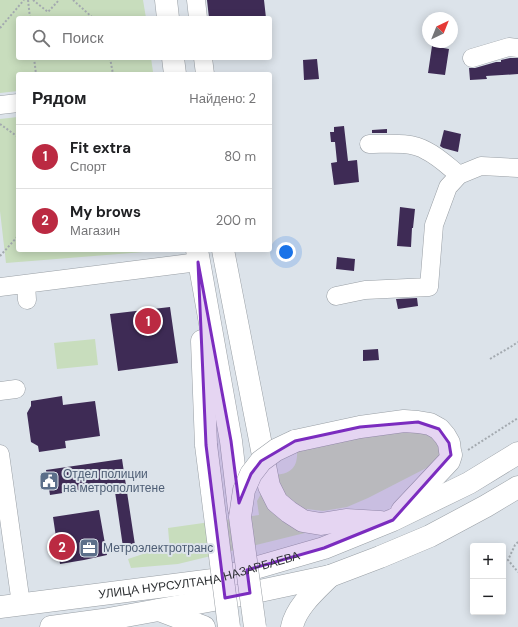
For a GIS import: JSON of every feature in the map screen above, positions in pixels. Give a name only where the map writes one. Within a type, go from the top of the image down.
[{"type":"main road","points":[[166,0],[168,16]]},
{"type":"main road","points":[[173,60],[175,72]]},
{"type":"main road","points":[[223,252],[269,486],[277,502],[303,521],[321,524],[346,520],[390,521],[449,461],[451,455],[449,443],[439,430],[430,424],[404,421],[360,427],[295,441],[271,454],[261,461],[250,474],[244,490],[240,516]]},
{"type":"main road","points":[[198,256],[231,441],[255,627]]},
{"type":"main road","points":[[198,256],[206,445],[229,627]]},
{"type":"main road","name":"УЛИЦА НУРСУЛТАНА НАЗАРБАЕВА","points":[[10,606],[213,580],[324,548],[390,521],[469,484],[518,453]]},
{"type":"main road","points":[[51,627],[112,623],[158,610],[241,596],[330,576],[430,536],[518,487]]},
{"type":"main road","points":[[292,627],[300,610],[330,576]]},
{"type":"main road","points":[[158,610],[204,627]]},
{"type":"street","points":[[196,0],[198,16]]},
{"type":"street","points":[[472,58],[508,47],[518,48]]},
{"type":"street","points":[[203,60],[205,72]]},
{"type":"street","points":[[0,105],[16,103]]},
{"type":"street","points":[[370,144],[404,144],[426,150],[436,156],[459,175]]},
{"type":"street","points":[[336,296],[365,290],[429,286],[434,225],[448,187],[459,175],[480,166],[518,168]]},
{"type":"street","points":[[0,286],[27,292],[198,256]]},
{"type":"street","points":[[0,454],[10,606]]},
{"type":"path","points":[[0,28],[24,0]]},
{"type":"path","points":[[28,0],[30,16]]},
{"type":"path","points":[[33,0],[48,12],[59,0]]},
{"type":"path","points":[[73,0],[91,16]]},
{"type":"path","points":[[34,60],[36,72]]},
{"type":"path","points":[[110,60],[113,72]]},
{"type":"path","points":[[0,124],[16,136]]},
{"type":"path","points":[[0,256],[16,238]]},
{"type":"path","points":[[490,359],[518,342]]},
{"type":"path","points":[[466,451],[518,418]]},
{"type":"path","points":[[518,542],[508,560],[518,572]]},
{"type":"highlighted area","points":[[198,262],[231,441],[239,503],[251,474],[261,461],[295,441],[360,427],[418,422],[439,429],[449,443],[451,455],[393,520],[324,548],[247,570],[250,593],[225,598],[206,445]]},
{"type":"green space","points":[[0,0],[143,0],[146,16],[16,16],[16,60],[151,60],[153,72],[16,72],[16,91],[0,93]]},
{"type":"green space","points":[[16,117],[16,252],[144,252],[6,263],[0,211],[0,119]]},
{"type":"green space","points":[[95,339],[98,365],[57,369],[54,343]]},
{"type":"green space","points":[[434,430],[442,460],[368,498],[347,507],[323,511],[307,509],[302,514],[290,507],[276,475],[287,472],[294,467],[297,459],[297,448],[367,433]]},
{"type":"green space","points":[[266,485],[317,530],[178,564],[131,568],[128,559],[149,552],[170,551],[168,528],[259,515],[257,501]]},
{"type":"building","points":[[207,0],[264,0],[266,16],[209,16]]},
{"type":"building","points":[[432,48],[449,49],[445,75],[428,73]]},
{"type":"building","points":[[518,58],[518,74],[486,76],[487,79],[470,80],[469,68],[501,62],[501,60]]},
{"type":"building","points":[[317,59],[319,79],[304,80],[303,60]]},
{"type":"building","points":[[344,126],[348,161],[357,160],[359,182],[334,185],[331,163],[337,162],[335,142],[331,142],[330,132],[334,132],[334,127]]},
{"type":"building","points":[[387,129],[387,133],[372,133],[372,130]]},
{"type":"building","points":[[444,130],[461,134],[458,152],[440,146]]},
{"type":"building","points":[[400,207],[415,209],[411,247],[397,246]]},
{"type":"building","points":[[337,257],[355,259],[354,271],[336,269]]},
{"type":"building","points":[[417,298],[418,306],[398,309],[396,299]]},
{"type":"building","points":[[170,307],[178,363],[118,371],[110,314]]},
{"type":"building","points":[[378,349],[379,360],[363,361],[363,350]]},
{"type":"building","points":[[62,396],[63,405],[95,401],[100,436],[65,441],[66,448],[39,452],[38,446],[31,442],[27,413],[31,406],[31,401]]},
{"type":"building","points":[[122,459],[135,545],[123,547],[114,485],[50,495],[46,470]]},
{"type":"building","points":[[99,510],[107,555],[60,564],[53,517]]},
{"type":"place","name":"Fit extra","points":[[148,321]]},
{"type":"place","name":"Отдел полиции на метрополитене","points":[[49,481]]},
{"type":"place","name":"My brows","points":[[62,547]]},
{"type":"place","name":"Метроэлектротранс","points":[[89,548]]}]
